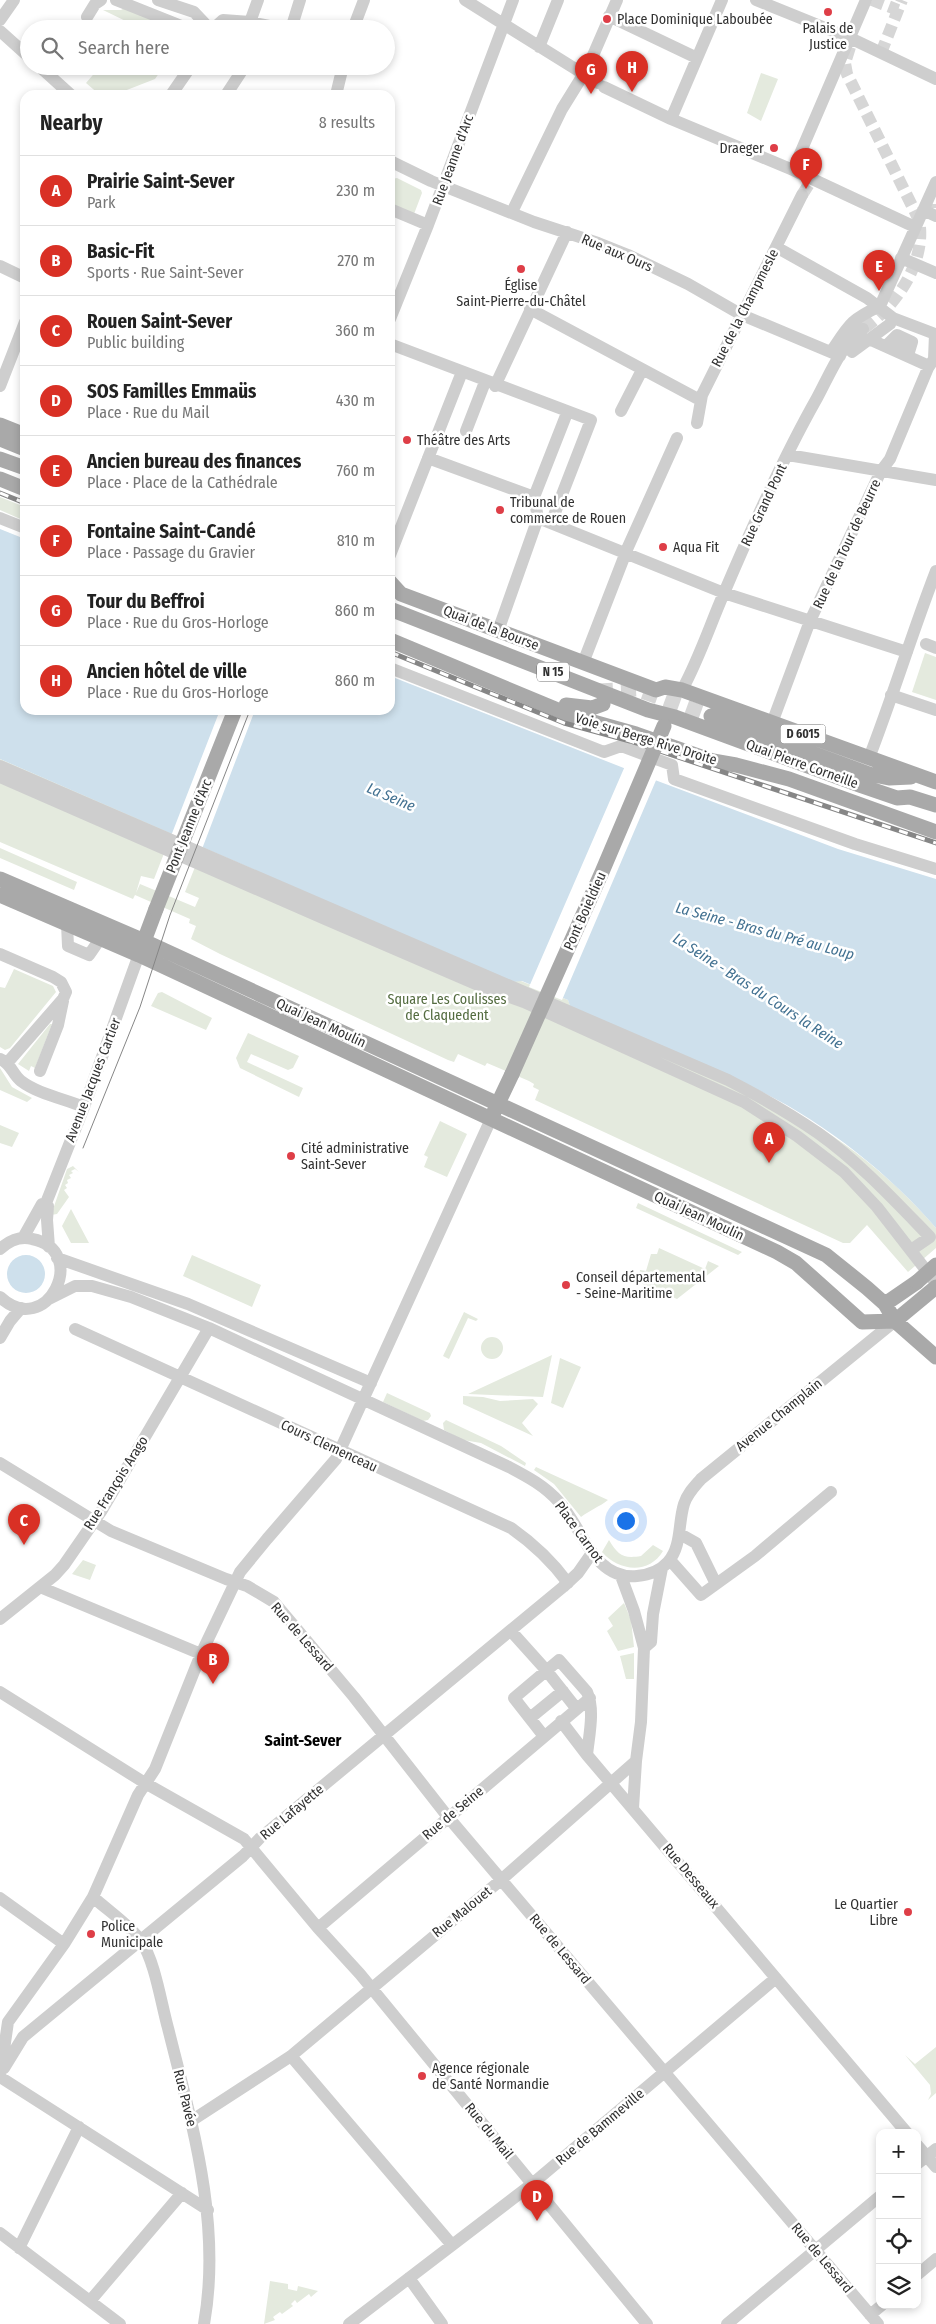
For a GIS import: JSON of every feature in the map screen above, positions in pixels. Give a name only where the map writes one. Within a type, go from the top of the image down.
[{"type":"main road","points":[[0,425],[20,433]]},
{"type":"main road","points":[[0,439],[20,447]]},
{"type":"main road","points":[[0,459],[20,466]]},
{"type":"main road","points":[[0,479],[20,487]]},
{"type":"main road","name":"Quai de la Bourse","points":[[395,587],[401,594],[656,690],[665,687],[682,690]]},
{"type":"main road","name":"Quai de la Bourse","points":[[395,611],[648,710],[666,721]]},
{"type":"main road","name":"Voie sur Berge Rive Droite","points":[[395,642],[572,716],[636,734],[713,761],[742,766],[789,779],[936,832]]},
{"type":"main road","points":[[486,679],[569,707],[592,708],[603,704]]},
{"type":"main road","name":"Pont Boieldieu","points":[[498,1104],[602,872],[666,721],[682,690]]},
{"type":"main road","name":"Quai Pierre Corneille","points":[[682,690],[930,780]]},
{"type":"main road","name":"Pont Jeanne d'Arc","points":[[142,948],[233,715]]},
{"type":"main road","name":"D 6015","points":[[711,716],[869,774],[902,790],[910,797]]},
{"type":"main road","name":"Quai Pierre Corneille","points":[[666,721],[897,798],[910,797],[936,805]]},
{"type":"main road","name":"D 6015","points":[[869,774],[889,778],[930,780]]},
{"type":"main road","points":[[0,879],[142,948]]},
{"type":"main road","points":[[0,895],[100,938],[142,948]]},
{"type":"main road","name":"Quai Jean Moulin","points":[[142,948],[498,1104],[826,1256],[885,1304]]},
{"type":"main road","name":"Quai Jean Moulin","points":[[142,948],[491,1120],[777,1252],[807,1273],[862,1322],[894,1321]]},
{"type":"main road","points":[[491,1120],[498,1104]]},
{"type":"main road","points":[[564,1153],[570,1138]]},
{"type":"main road","points":[[807,1273],[826,1256]]},
{"type":"main road","points":[[936,1266],[885,1304],[894,1321],[936,1357]]},
{"type":"main road","points":[[894,1321],[933,1288]]},
{"type":"street","points":[[0,20],[14,0]]},
{"type":"street","points":[[116,0],[166,20]]},
{"type":"street","points":[[158,0],[194,12],[202,20]]},
{"type":"street","points":[[246,20],[258,0]]},
{"type":"street","points":[[294,20],[300,0]]},
{"type":"street","points":[[356,20],[364,0]]},
{"type":"street","points":[[465,0],[601,85],[671,119],[792,170],[810,181],[911,225]]},
{"type":"street","name":"Rue Jeanne d'Arc","points":[[395,307],[444,185],[512,0]]},
{"type":"street","points":[[538,47],[558,0]]},
{"type":"street","points":[[512,212],[562,109],[567,104],[583,75],[617,0]]},
{"type":"street","points":[[671,119],[722,0]]},
{"type":"street","points":[[757,0],[850,38],[936,79]]},
{"type":"street","points":[[792,170],[866,0]]},
{"type":"street","points":[[87,17],[94,1]]},
{"type":"street","points":[[609,16],[697,58]]},
{"type":"street","points":[[0,31],[20,49]]},
{"type":"street","points":[[49,75],[65,90]]},
{"type":"street","points":[[174,90],[185,75]]},
{"type":"street","points":[[229,90],[239,75]]},
{"type":"street","points":[[337,90],[338,75]]},
{"type":"street","name":"Rue aux Ours","points":[[395,168],[444,185],[534,222],[628,255],[688,284],[742,315],[841,353]]},
{"type":"street","points":[[880,306],[901,258],[911,225],[923,210],[936,182]]},
{"type":"street","name":"Rue de la Champmesle","points":[[697,423],[700,400],[802,195]]},
{"type":"street","points":[[923,210],[936,216]]},
{"type":"street","points":[[395,211],[428,225]]},
{"type":"street","points":[[466,431],[530,309],[567,232]]},
{"type":"street","points":[[776,247],[880,306],[894,318],[935,334],[932,363],[866,334]]},
{"type":"street","points":[[901,258],[936,273]]},
{"type":"street","points":[[0,266],[20,276]]},
{"type":"street","name":"Rue Grand Pont","points":[[841,353],[847,326],[862,314],[880,306]]},
{"type":"street","points":[[530,309],[700,400]]},
{"type":"street","name":"Rue Grand Pont","points":[[682,690],[691,674],[724,593],[795,438],[841,353],[855,335],[866,334],[890,324],[894,318]]},
{"type":"street","points":[[0,386],[20,335]]},
{"type":"street","points":[[395,346],[490,384],[591,420],[552,524]]},
{"type":"street","name":"Rue de la Tour de Beurre","points":[[772,723],[810,621],[881,471],[890,459],[932,363]]},
{"type":"street","points":[[621,411],[640,369]]},
{"type":"street","points":[[395,542],[462,372]]},
{"type":"street","points":[[498,631],[538,518],[534,497],[567,413]]},
{"type":"street","points":[[583,663],[625,553],[677,438]]},
{"type":"street","points":[[788,455],[936,480]]},
{"type":"street","points":[[428,458],[534,497]]},
{"type":"street","points":[[0,518],[20,526]]},
{"type":"street","points":[[538,518],[724,593],[907,652]]},
{"type":"street","points":[[868,758],[907,652],[913,629],[936,571]]},
{"type":"street","points":[[395,670],[604,752],[621,746],[655,761],[672,765],[674,779],[855,844],[936,869]]},
{"type":"street","points":[[891,695],[936,710]]},
{"type":"street","points":[[0,766],[728,1080],[766,1100],[819,1134],[865,1172],[930,1237],[911,1250]]},
{"type":"street","points":[[0,777],[485,988],[524,1002],[744,1102],[797,1136],[844,1172],[877,1206],[911,1250],[933,1288]]},
{"type":"street","name":"Avenue Jacques Cartier","points":[[23,1238],[42,1204],[46,1203],[84,1107],[142,948]]},
{"type":"street","points":[[0,954],[61,982],[66,992],[58,1025],[40,1071]]},
{"type":"street","points":[[63,999],[4,1060],[14,1074],[29,1086],[84,1107]]},
{"type":"street","points":[[208,2210],[0,2077],[4,2025],[64,1944],[93,1897],[145,1783],[155,1769],[201,1654],[237,1582],[240,1572],[336,1459],[491,1120]]},
{"type":"street","name":"Avenue Jacques Cartier","points":[[46,1203],[48,1206],[49,1247]]},
{"type":"street","points":[[1,1248],[12,1241],[23,1238],[36,1240],[49,1247],[57,1258],[60,1269],[60,1280],[57,1289],[49,1299]]},
{"type":"street","points":[[57,1258],[180,1302],[371,1383]]},
{"type":"street","points":[[0,1297],[10,1305],[21,1308],[34,1307],[75,1286],[92,1286],[149,1304],[209,1328],[364,1399]]},
{"type":"street","points":[[0,1338],[10,1321],[21,1308]]},
{"type":"street","name":"Avenue Champlain","points":[[680,1534],[684,1503],[691,1490],[701,1480],[894,1321]]},
{"type":"street","name":"Rue François Arago","points":[[0,1619],[40,1587],[64,1564],[94,1522],[209,1328]]},
{"type":"street","name":"Cours Clemenceau","points":[[75,1329],[511,1528],[533,1544],[553,1563],[568,1583]]},
{"type":"street","name":"Place Carnot","points":[[364,1399],[535,1481],[559,1502],[577,1525],[592,1552],[604,1567],[621,1576]]},
{"type":"street","name":"Rue de Lessard","points":[[0,1463],[111,1531],[237,1582],[274,1602],[448,1817],[874,2319]]},
{"type":"street","points":[[666,1564],[701,1595],[755,1556],[831,1492]]},
{"type":"street","points":[[644,1648],[650,1642],[653,1614],[666,1564],[680,1534],[696,1543],[716,1584]]},
{"type":"street","name":"Rue Lafayette","points":[[0,2077],[23,2037],[125,1951],[141,1941],[252,1847],[260,1838],[568,1583],[592,1552]]},
{"type":"street","points":[[633,1808],[641,1722],[644,1648],[634,1610],[621,1576],[640,1576],[666,1564]]},
{"type":"street","points":[[40,1587],[201,1654]]},
{"type":"street","points":[[511,1631],[546,1670],[576,1708]]},
{"type":"street","points":[[543,1735],[514,1698],[559,1660],[590,1698],[587,1755]]},
{"type":"street","points":[[530,1718],[563,1691]]},
{"type":"street","name":"Rue du Mail","points":[[0,1692],[145,1783],[243,1838],[371,1988],[647,2324]]},
{"type":"street","name":"Rue de Seine","points":[[318,1928],[543,1735],[590,1698]]},
{"type":"street","name":"Rue Desseaux","points":[[561,1721],[611,1785],[633,1808],[904,2129]]},
{"type":"street","name":"Rue Malouet","points":[[191,2121],[291,2056],[501,1880],[636,1761]]},
{"type":"street","name":"Rue Pavée","points":[[93,1897],[141,1941],[153,1971],[191,2121],[208,2210],[209,2274],[204,2324]]},
{"type":"street","points":[[0,1898],[64,1944]]},
{"type":"street","name":"Rue de Bammeville","points":[[349,2324],[532,2184],[776,1978]]},
{"type":"street","points":[[291,2056],[452,2245]]},
{"type":"street","points":[[19,2248],[79,2127]]},
{"type":"street","points":[[927,2156],[936,2167]]},
{"type":"street","points":[[90,2301],[182,2193]]},
{"type":"street","points":[[727,2324],[876,2199]]},
{"type":"street","points":[[0,2233],[120,2324]]},
{"type":"street","points":[[921,2272],[936,2259]]},
{"type":"street","points":[[409,2278],[442,2324]]},
{"type":"green space","points":[[126,7],[158,20],[124,20],[103,10],[121,10]]},
{"type":"green space","points":[[761,73],[778,79],[761,121],[747,113]]},
{"type":"green space","points":[[93,75],[158,75],[155,79],[127,90],[94,90],[86,83]]},
{"type":"green space","points":[[395,178],[421,190],[422,193],[414,214],[395,207]]},
{"type":"green space","points":[[0,497],[20,505],[20,519],[0,510]]},
{"type":"green space","points":[[925,653],[936,657],[936,700],[912,692]]},
{"type":"green space","name":"Square Les Coulisses de Claquedent","points":[[0,759],[172,833],[154,879],[141,876],[136,893],[140,884],[195,907],[199,898],[185,892],[203,847],[307,894],[568,1000],[570,1005],[718,1071],[766,1096],[813,1123],[857,1153],[898,1188],[936,1228],[936,1248],[908,1272],[867,1225],[850,1243],[843,1243],[535,1100],[539,1090],[533,1087],[534,1084],[529,1081],[487,1063],[485,1066],[458,1054],[454,1062],[448,1060],[220,954],[191,939],[196,926],[189,923],[190,919],[135,895],[133,899],[0,842]]},
{"type":"green space","points":[[0,848],[77,882],[74,890],[0,858]]},
{"type":"green space","points":[[14,969],[53,986],[56,992],[10,1048],[5,1050],[0,1047],[0,987],[5,988]]},
{"type":"green space","points":[[162,992],[212,1018],[206,1030],[151,1006],[158,993]]},
{"type":"green space","points":[[50,1024],[52,1024],[35,1068],[31,1066],[29,1071],[18,1064]]},
{"type":"green space","points":[[248,1033],[299,1056],[293,1068],[288,1070],[251,1054],[247,1062],[303,1088],[299,1097],[240,1068],[236,1058]]},
{"type":"green space","points":[[0,1068],[12,1087],[32,1098],[27,1102],[0,1090]]},
{"type":"green space","points":[[440,1121],[467,1134],[447,1177],[424,1167],[428,1157],[424,1155]]},
{"type":"green space","points":[[0,1125],[19,1133],[12,1147],[0,1143]]},
{"type":"green space","points":[[73,1166],[79,1172],[75,1169],[71,1171],[73,1173],[69,1175],[71,1178],[67,1180],[68,1183],[65,1185],[67,1188],[64,1190],[69,1197],[57,1214],[51,1215],[67,1169]]},
{"type":"green space","points":[[638,1203],[742,1252],[738,1255],[636,1208]]},
{"type":"green space","points":[[71,1209],[89,1243],[71,1243],[62,1226]]},
{"type":"green space","points":[[659,1248],[705,1269],[708,1261],[719,1266],[677,1299],[638,1282],[640,1270],[646,1271],[651,1254],[657,1254]]},
{"type":"green space","points":[[192,1255],[261,1285],[252,1307],[183,1276]]},
{"type":"green space","points":[[464,1312],[478,1319],[476,1321],[468,1318],[449,1359],[443,1356]]},
{"type":"green space","points":[[492,1337],[500,1340],[503,1348],[500,1356],[492,1359],[484,1356],[481,1348],[484,1340]]},
{"type":"green space","points":[[552,1355],[543,1397],[468,1394]]},
{"type":"green space","points":[[560,1358],[581,1367],[563,1408],[551,1403]]},
{"type":"green space","points":[[387,1393],[430,1413],[431,1416],[428,1420],[423,1421],[383,1402]]},
{"type":"green space","points":[[463,1396],[483,1397],[500,1401],[533,1399],[538,1404],[522,1423],[533,1436],[463,1404]]},
{"type":"green space","points":[[446,1420],[501,1446],[526,1463],[525,1466],[481,1443],[463,1440],[444,1430],[443,1423]]},
{"type":"green space","points":[[536,1467],[608,1500],[581,1517],[554,1484],[534,1470]]},
{"type":"green space","points":[[609,1540],[618,1552],[625,1556],[641,1556],[653,1545],[663,1551],[650,1564],[633,1568],[616,1563],[602,1552]]},
{"type":"green space","points":[[83,1560],[96,1565],[90,1580],[72,1574]]},
{"type":"green space","points":[[624,1603],[631,1620],[634,1647],[618,1651],[607,1631],[613,1626],[608,1618]]},
{"type":"green space","points":[[634,1653],[634,1679],[626,1679],[620,1656]]},
{"type":"green space","points":[[936,2047],[936,2093],[928,2100],[931,2094],[930,2085],[905,2055],[915,2064]]},
{"type":"green space","points":[[270,2281],[288,2284],[288,2289],[297,2291],[298,2286],[318,2291],[311,2297],[309,2294],[297,2303],[295,2300],[291,2304],[293,2306],[282,2314],[280,2312],[273,2317],[275,2320],[264,2324]]},
{"type":"water","points":[[0,529],[20,537],[20,715],[395,715],[395,678],[639,774],[838,849],[936,879],[936,1228],[899,1189],[856,1152],[810,1119],[764,1093],[570,1006],[568,1000],[522,981],[512,982],[0,759]]},
{"type":"water","points":[[26,1255],[39,1261],[45,1274],[39,1287],[26,1293],[13,1287],[7,1274],[13,1261]]},
{"type":"pier","points":[[218,715],[253,715],[202,849],[171,836]]},
{"type":"pier","points":[[625,766],[657,778],[562,1000],[529,987]]},
{"type":"tunnel","points":[[872,0],[898,10]]},
{"type":"tunnel","points":[[881,53],[902,0]]},
{"type":"tunnel","points":[[850,47],[845,63],[847,74],[919,220],[920,236],[918,252],[906,282],[887,308],[863,329]]},
{"type":"tunnel","points":[[802,195],[809,184]]},
{"type":"tunnel","points":[[598,691],[636,689],[711,716]]},
{"type":"tram line","points":[[83,1148],[140,1007],[170,915],[248,715]]},
{"type":"railway","points":[[0,493],[20,501]]},
{"type":"railway","points":[[395,654],[564,723],[630,741],[936,843]]},
{"type":"place","name":"Palais de Justice","points":[[828,12]]},
{"type":"place","name":"Place Dominique Laboubée","points":[[607,19]]},
{"type":"place","name":"Ancien hôtel de ville","points":[[632,92]]},
{"type":"place","name":"Tour du Beffroi","points":[[591,94]]},
{"type":"place","name":"Draeger","points":[[774,148]]},
{"type":"place","name":"Fontaine Saint-Candé","points":[[806,189]]},
{"type":"place","name":"Église Saint-Pierre-du-Châtel","points":[[521,269]]},
{"type":"place","name":"Ancien bureau des finances","points":[[879,291]]},
{"type":"place","name":"Théâtre des Arts","points":[[407,440]]},
{"type":"place","name":"Tribunal de commerce de Rouen","points":[[500,510]]},
{"type":"place","name":"Aqua Fit","points":[[663,547]]},
{"type":"place","name":"Cité administrative Saint-Sever","points":[[291,1156]]},
{"type":"place","name":"Prairie Saint-Sever","points":[[769,1163]]},
{"type":"place","name":"Conseil départemental - Seine-Maritime","points":[[566,1285]]},
{"type":"place","name":"Rouen Saint-Sever","points":[[24,1545]]},
{"type":"place","name":"Basic-Fit","points":[[213,1684]]},
{"type":"place","name":"Le Quartier Libre","points":[[908,1912]]},
{"type":"place","name":"Police Municipale","points":[[91,1934]]},
{"type":"place","name":"Agence régionale de Santé Normandie","points":[[422,2076]]},
{"type":"place","name":"SOS Familles Emmaüs","points":[[537,2221]]},
{"type":"district","name":"Saint-Sever","points":[[303,1740]]},
{"type":"water label","name":"La Seine","points":[[391,797]]},
{"type":"water label","name":"La Seine - Bras du Pré au Loup","points":[[765,931]]},
{"type":"water label","name":"La Seine - Bras du Cours la Reine","points":[[758,991]]}]
